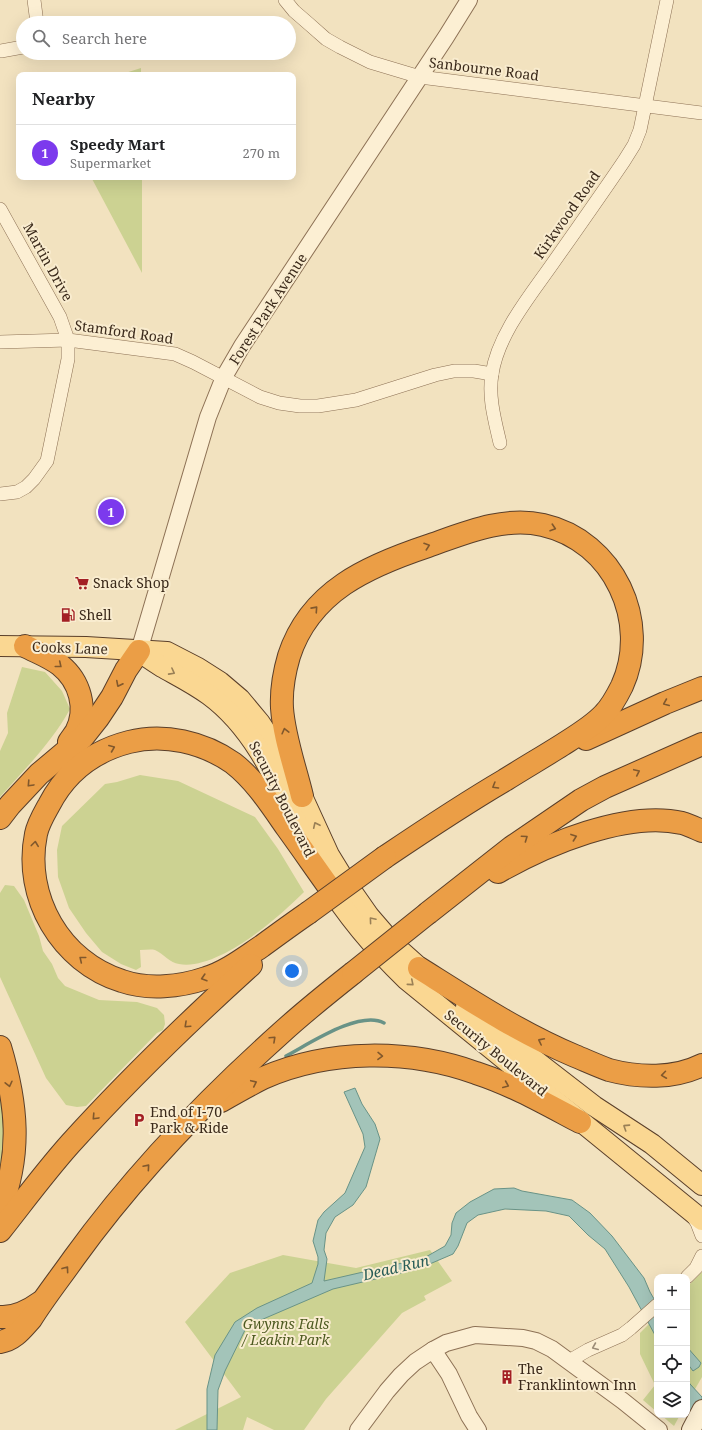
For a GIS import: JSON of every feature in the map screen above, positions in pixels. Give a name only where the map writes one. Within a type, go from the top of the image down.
[{"type":"highway","points":[[302,796],[284,725],[282,688],[286,664],[292,647],[308,616],[334,591],[351,578],[401,555],[463,534],[508,522],[525,522],[560,530],[577,539],[610,570],[620,586],[628,604],[632,628],[632,652],[627,674],[617,696],[604,714],[579,734],[463,805],[385,857],[308,913],[228,969],[206,978],[166,986],[144,986],[123,982],[102,973],[81,960],[66,945],[54,928],[44,911],[37,892],[34,872],[36,834],[55,792],[82,763],[99,753],[118,745],[139,739],[160,738],[182,741],[201,746],[219,754],[234,764],[250,778],[269,802],[334,894]]},
{"type":"highway","points":[[25,646],[46,656],[60,665],[78,688],[82,715],[76,732],[58,757]]},
{"type":"highway","points":[[0,818],[39,774],[83,736],[98,718],[139,651]]},
{"type":"highway","points":[[528,766],[665,703],[702,688]]},
{"type":"highway","points":[[0,1342],[11,1338],[22,1330],[31,1320],[89,1238],[124,1193],[195,1115],[282,1032],[353,973],[512,847],[581,800],[605,787],[702,744]]},
{"type":"highway","points":[[428,913],[517,861],[578,835],[611,826],[637,822],[658,821],[682,823],[702,831]]},
{"type":"highway","points":[[0,1231],[69,1145],[150,1059],[308,913]]},
{"type":"highway","points":[[419,968],[513,1026],[549,1045],[610,1070],[636,1075],[656,1076],[679,1073],[702,1065]]},
{"type":"highway","points":[[0,1047],[11,1093],[15,1119],[15,1145],[11,1172],[5,1198],[0,1210]]},
{"type":"highway","points":[[195,1115],[241,1089],[286,1070],[333,1059],[375,1055],[412,1058],[455,1066],[477,1073],[520,1091],[580,1122]]},
{"type":"highway","points":[[0,1318],[10,1317],[43,1301]]},
{"type":"main road","name":"Cooks Lane","points":[[0,646],[86,646],[139,651]]},
{"type":"main road","name":"Security Boulevard","points":[[139,651],[167,652],[198,668],[220,682],[240,699],[264,728],[279,752],[302,796],[329,855],[348,886],[369,916],[394,945],[469,1010],[594,1106],[652,1144],[702,1185]]},
{"type":"main road","name":"Security Boulevard","points":[[139,651],[210,695],[229,712],[248,734],[265,759],[315,863],[356,926],[382,956],[407,980],[696,1215]]},
{"type":"main road","points":[[652,1144],[702,1174]]},
{"type":"main road","points":[[691,1430],[702,1409]]},
{"type":"street","points":[[34,0],[36,16]]},
{"type":"street","name":"Sanbourne Road","points":[[285,0],[294,11],[326,39],[340,47],[370,62],[420,77],[702,113]]},
{"type":"street","name":"Forest Park Avenue","points":[[139,651],[208,418],[224,377],[242,346],[420,77],[469,0]]},
{"type":"street","name":"Kirkwood Road","points":[[500,443],[493,416],[491,393],[492,374],[497,354],[514,320],[634,145],[640,130],[646,106],[667,0]]},
{"type":"street","points":[[0,47],[0,54]]},
{"type":"street","points":[[0,50],[16,48]]},
{"type":"street","name":"Martin Drive","points":[[0,209],[60,317],[68,340],[68,359],[47,461],[34,479],[17,492],[0,494]]},
{"type":"street","name":"Stamford Road","points":[[0,342],[68,340],[175,354],[224,377],[260,397],[279,403],[300,406],[318,406],[356,400],[435,375],[454,371],[474,371],[492,374]]},
{"type":"street","points":[[696,1215],[697,1223],[702,1236]]},
{"type":"street","points":[[690,1274],[696,1268],[702,1256]]},
{"type":"street","points":[[569,1361],[643,1318],[654,1308]]},
{"type":"street","points":[[358,1430],[401,1375],[415,1362],[446,1343],[476,1335],[509,1336],[536,1340],[569,1361],[659,1430]]},
{"type":"street","points":[[433,1350],[449,1374],[469,1416],[478,1430]]},
{"type":"green space","points":[[141,68],[141,72],[128,72]]},
{"type":"green space","points":[[93,180],[142,180],[142,273]]},
{"type":"green space","points":[[22,667],[45,672],[62,691],[70,709],[47,744],[0,797],[0,751],[8,733],[7,713]]},
{"type":"green space","points":[[140,775],[178,781],[255,817],[278,849],[304,892],[279,915],[246,940],[229,951],[195,964],[179,964],[173,962],[155,950],[140,950],[141,967],[136,970],[121,964],[102,952],[86,933],[69,908],[58,877],[57,850],[62,826],[105,784]]},
{"type":"green space","points":[[5,885],[14,886],[24,900],[39,936],[43,951],[52,964],[58,978],[65,986],[99,1000],[137,1002],[157,1008],[164,1015],[165,1024],[163,1030],[157,1033],[86,1106],[77,1107],[66,1105],[46,1078],[0,977],[0,893]]},
{"type":"green space","points":[[0,1093],[4,1125],[4,1154],[0,1170]]},
{"type":"green space","name":"Gwynns Falls / Leakin Park","points":[[430,1250],[452,1281],[424,1296],[426,1300],[402,1313],[326,1399],[304,1430],[274,1430],[247,1417],[243,1430],[175,1430],[241,1397],[185,1322],[230,1273],[283,1255],[356,1268]]},
{"type":"green space","points":[[702,1272],[702,1377],[690,1398],[690,1310],[690,1284]]},
{"type":"green space","points":[[654,1319],[654,1383],[640,1354],[640,1333]]},
{"type":"green space","points":[[654,1386],[654,1409],[643,1400]]},
{"type":"green space","points":[[665,1418],[678,1418],[674,1426]]},
{"type":"water","name":"Dead Run","points":[[355,1088],[362,1104],[375,1124],[380,1139],[366,1187],[353,1205],[335,1217],[326,1233],[324,1250],[327,1259],[324,1281],[424,1258],[445,1246],[451,1235],[452,1223],[456,1213],[470,1202],[494,1189],[514,1188],[522,1191],[572,1200],[590,1213],[612,1236],[644,1278],[654,1299],[654,1333],[629,1287],[605,1249],[569,1216],[546,1211],[505,1209],[478,1215],[467,1223],[458,1246],[453,1254],[418,1269],[333,1289],[247,1326],[225,1371],[218,1390],[217,1430],[207,1430],[207,1389],[215,1355],[235,1322],[257,1308],[312,1283],[318,1264],[318,1257],[313,1241],[318,1220],[324,1212],[345,1193],[365,1147],[363,1134],[344,1092]]},
{"type":"water","points":[[690,1350],[701,1363],[699,1367],[693,1371],[690,1367]]},
{"type":"water","points":[[690,1384],[702,1397],[702,1425],[690,1410]]},
{"type":"waterway","points":[[286,1056],[334,1030],[348,1025],[361,1021],[374,1020],[384,1023]]},
{"type":"place","name":"Speedy Mart","points":[[111,512]]},
{"type":"place","name":"Snack Shop","points":[[82,583]]},
{"type":"place","name":"Shell","points":[[68,615]]},
{"type":"place","name":"End of I-70 Park & Ride","points":[[139,1120]]},
{"type":"place","name":"The Franklintown Inn","points":[[507,1377]]}]
